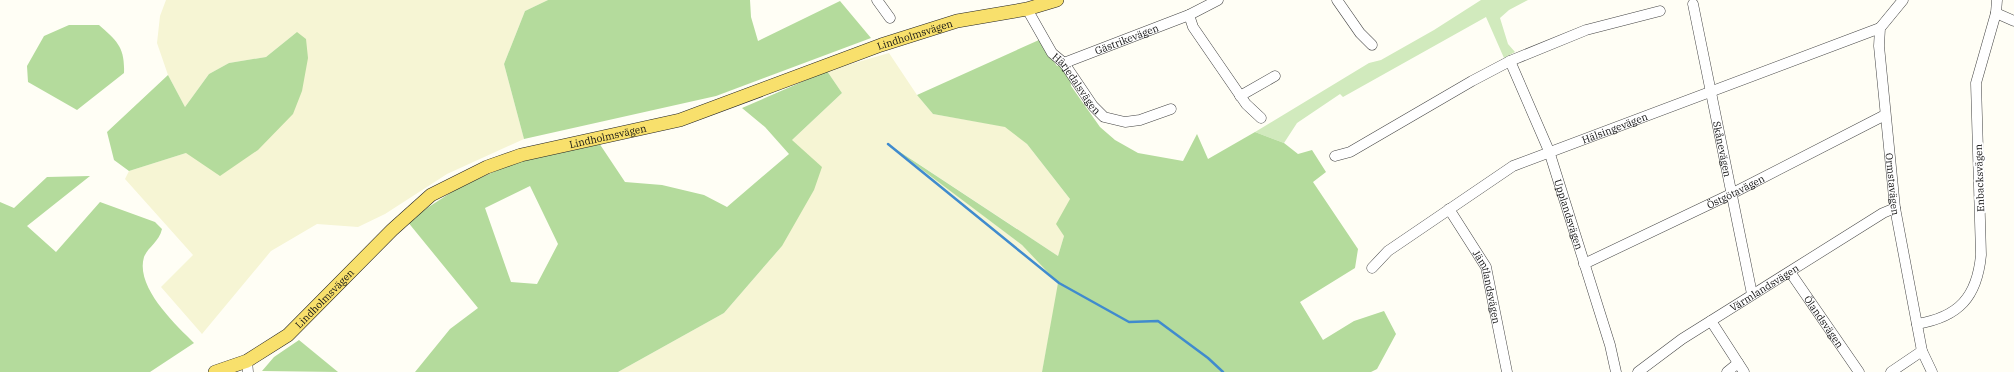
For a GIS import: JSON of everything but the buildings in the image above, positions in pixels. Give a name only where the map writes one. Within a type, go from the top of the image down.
[{"type":"main road","name":"Lindholmsvägen","points":[[215,372],[248,366],[288,335],[392,230],[431,195],[487,167],[521,156],[680,120],[881,45],[949,23],[1027,9],[1057,0]]},
{"type":"street","points":[[877,0],[890,18]]},
{"type":"street","name":"Gästrikevägen","points":[[1064,62],[1189,15],[1218,0]]},
{"type":"street","points":[[1336,0],[1360,33],[1372,44]]},
{"type":"street","points":[[1880,28],[1903,0]]},
{"type":"street","name":"Enbacksvägen","points":[[1917,324],[1935,321],[1949,316],[1958,308],[1973,289],[1980,268],[1981,255],[1976,83],[1996,13],[1997,0]]},
{"type":"street","name":"Skånevägen","points":[[1693,4],[1752,294]]},
{"type":"street","name":"Härjedalsvägen","points":[[1027,9],[1052,53],[1064,62],[1093,106],[1104,117],[1125,122],[1140,120],[1171,109]]},
{"type":"street","points":[[1335,156],[1350,152],[1472,81],[1510,61],[1586,30],[1660,11]]},
{"type":"street","points":[[1996,13],[2014,21]]},
{"type":"street","points":[[1189,15],[1193,26],[1240,96],[1261,118]]},
{"type":"street","name":"Hälsingevägen","points":[[1372,268],[1388,251],[1513,166],[1549,151],[1880,28]]},
{"type":"street","name":"Ormstavägen","points":[[1880,28],[1879,46],[1895,208],[1922,351],[1932,372]]},
{"type":"street","name":"Upplandsvägen","points":[[1510,61],[1549,151],[1616,372]]},
{"type":"street","points":[[1240,96],[1274,76]]},
{"type":"street","name":"Östgötavägen","points":[[1584,264],[1731,194],[1885,115]]},
{"type":"street","name":"Värmlandsvägen","points":[[1638,372],[1676,343],[1752,294],[1790,272],[1883,213],[1895,208]]},
{"type":"street","name":"Jämtlandsvägen","points":[[1448,209],[1486,267],[1507,372]]},
{"type":"street","name":"Ölandsvägen","points":[[1790,272],[1859,372]]},
{"type":"street","points":[[1710,321],[1741,368],[1727,372]]},
{"type":"street","points":[[1891,372],[1922,351]]},
{"type":"green space","points":[[166,0],[548,0],[525,11],[504,64],[524,139],[447,174],[385,214],[358,227],[317,224],[271,251],[202,334],[161,287],[193,255],[125,179],[129,171],[186,153],[297,32],[266,57],[229,63],[209,74],[185,107],[168,75],[157,43],[160,16]]},
{"type":"green space","points":[[548,0],[750,0],[751,17],[758,41],[840,1],[871,38],[716,96],[524,139],[504,64],[525,11]]},
{"type":"green space","points":[[1481,0],[1528,0],[1509,10],[1500,18],[1508,44],[1515,52],[1504,58],[1486,17],[1343,97],[1340,94],[1297,123],[1284,143],[1255,132],[1369,63],[1381,60],[1434,30]]},
{"type":"green space","points":[[69,25],[99,25],[119,45],[124,64],[124,73],[77,110],[28,82],[27,66],[44,36]]},
{"type":"green space","points":[[297,32],[306,39],[308,58],[302,91],[293,114],[258,150],[220,176],[186,153],[129,171],[114,160],[107,132],[168,75],[185,107],[209,74],[229,63],[266,57]]},
{"type":"green space","points":[[1039,40],[1057,66],[1060,65],[1069,70],[1071,86],[1100,127],[1115,140],[1138,153],[1183,161],[1197,134],[1208,159],[1255,132],[1284,143],[1298,154],[1312,150],[1326,172],[1313,182],[1358,249],[1355,268],[1300,302],[1323,340],[1354,321],[1384,311],[1396,334],[1377,369],[1371,372],[1042,372],[1058,283],[1022,245],[888,144],[1058,256],[1064,236],[1056,224],[1070,199],[1027,144],[1005,127],[933,114],[917,95]]},
{"type":"green space","points":[[889,53],[917,95],[933,114],[1008,127],[1027,144],[1070,199],[1064,236],[1058,256],[896,149],[1022,245],[1059,283],[1042,372],[618,372],[724,313],[782,246],[792,140],[842,93],[827,71]]},
{"type":"green space","points":[[827,71],[842,93],[792,140],[822,167],[814,190],[782,246],[724,313],[618,372],[415,372],[450,329],[478,308],[407,221],[458,188],[520,160],[599,143],[625,182],[662,185],[704,195],[727,207],[789,154],[765,127],[742,108]],"holes":[[[530,186],[558,244],[537,284],[511,282],[485,208]]]},
{"type":"green space","points":[[90,176],[27,226],[56,252],[100,202],[155,222],[162,229],[161,234],[144,257],[143,269],[145,280],[158,304],[194,343],[150,372],[0,372],[0,202],[14,208],[47,177]]},
{"type":"green space","points":[[299,340],[338,372],[262,371],[274,357]]},
{"type":"waterway","points":[[888,144],[1059,283],[1129,322],[1158,321],[1208,358],[1223,372]]}]
